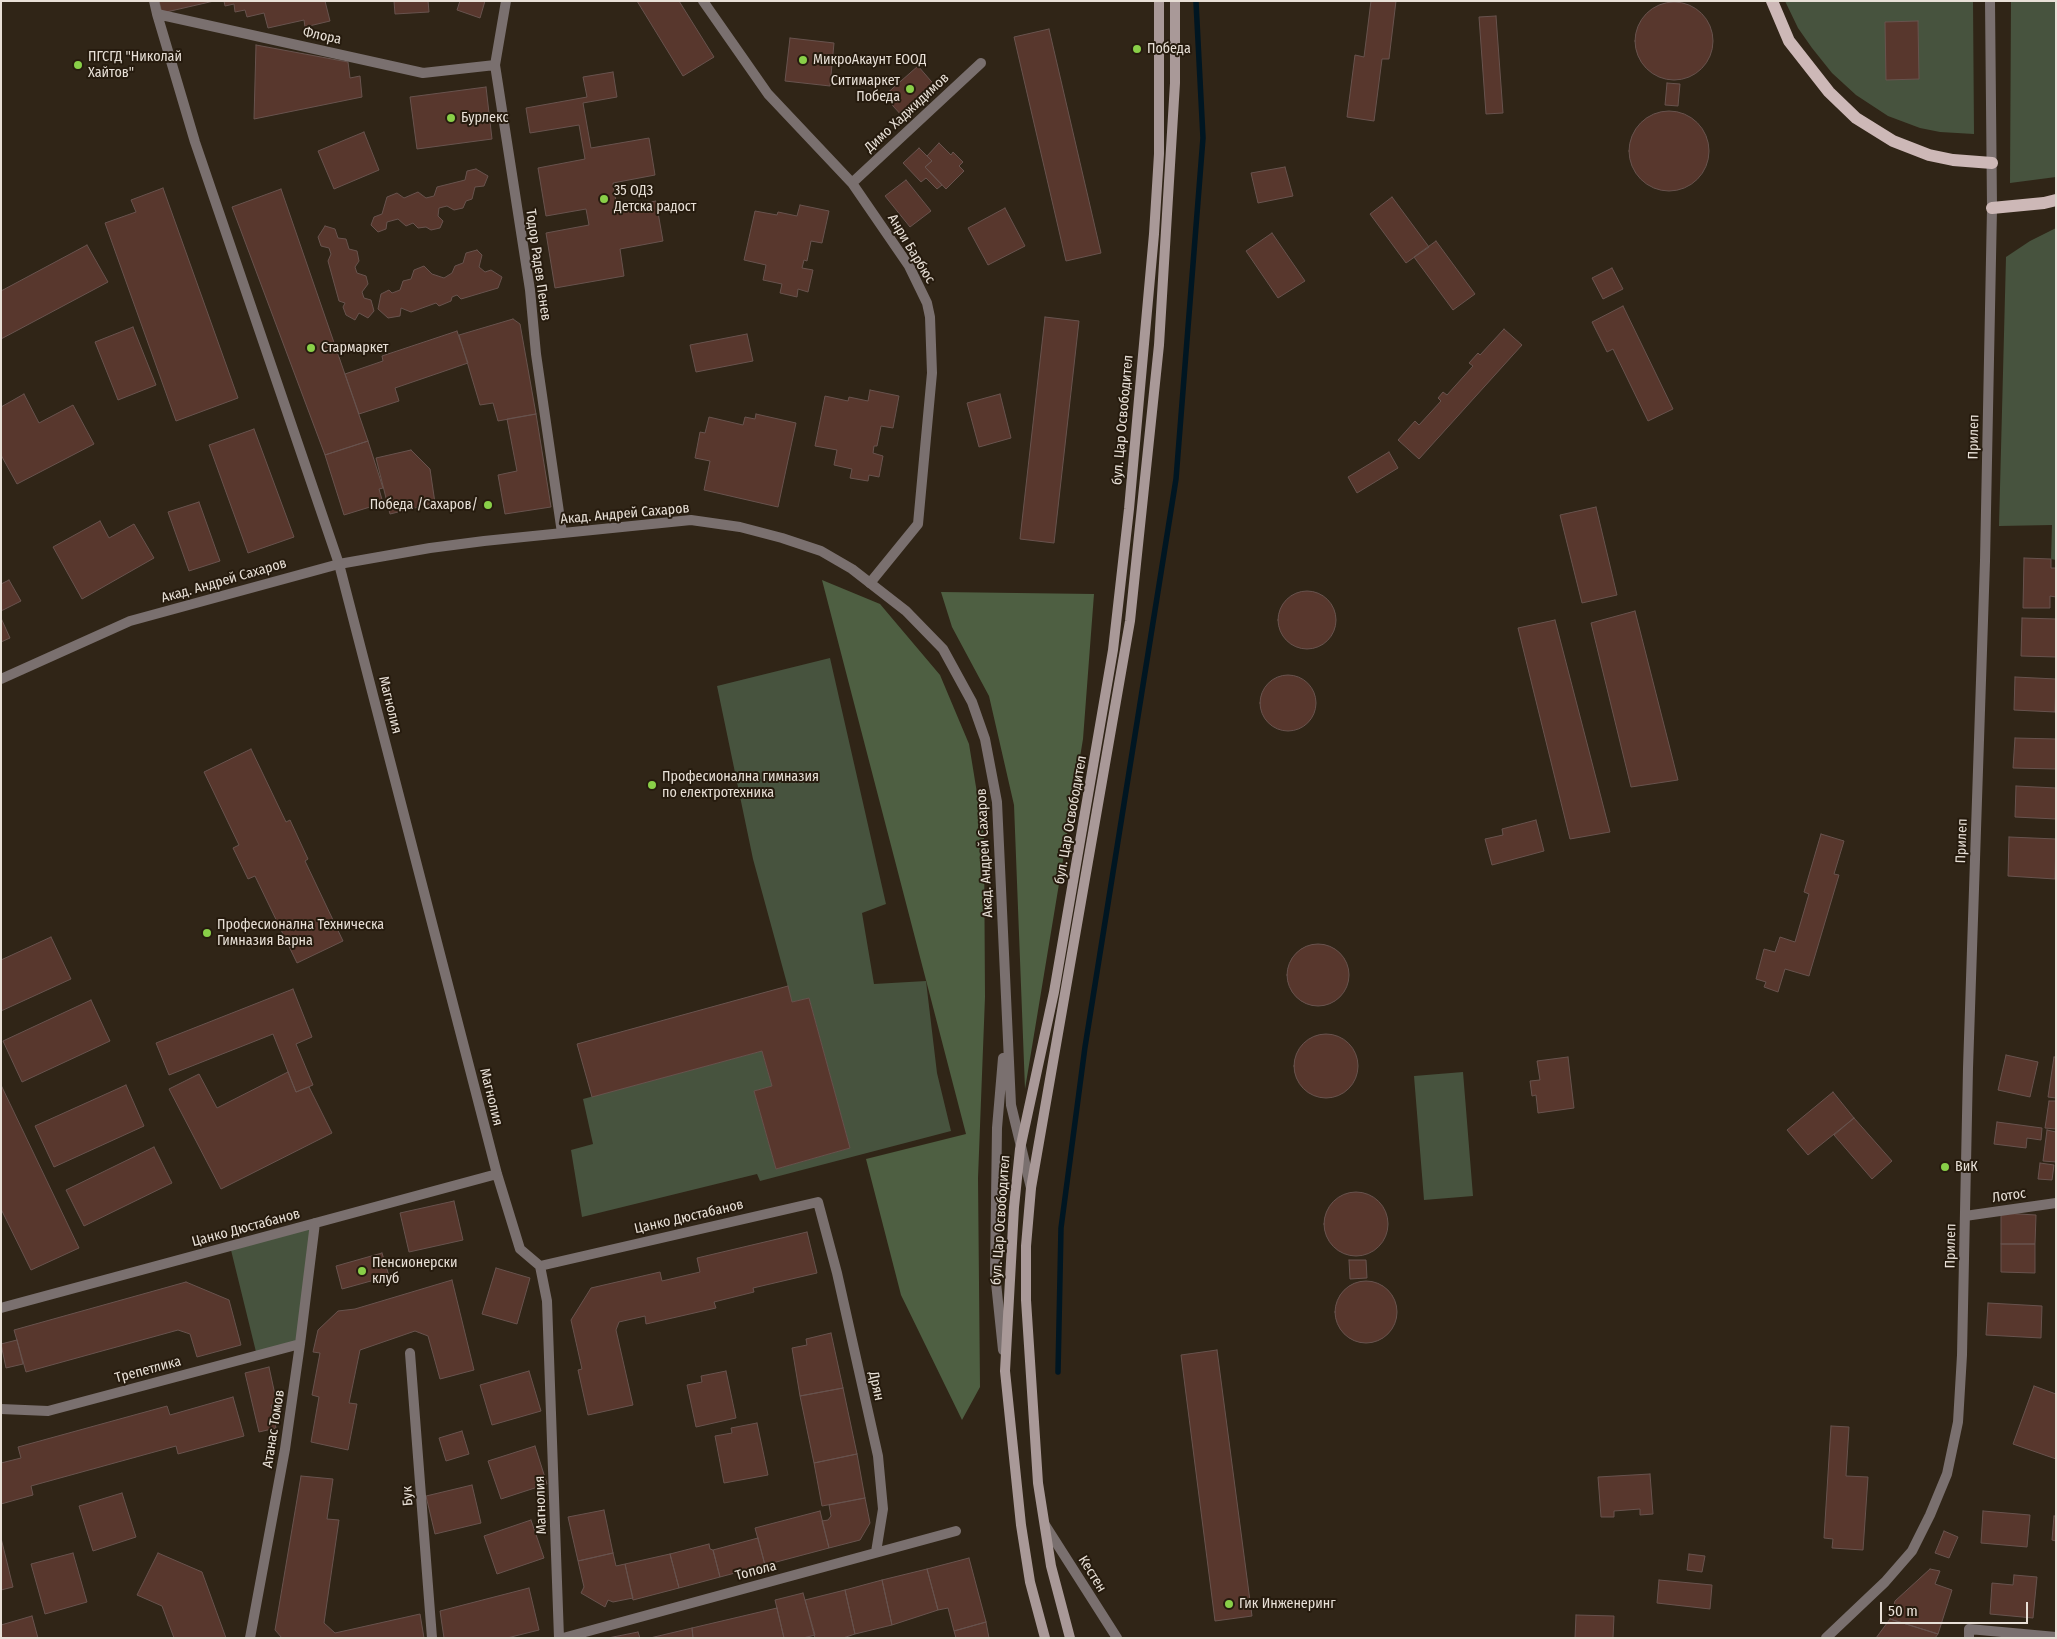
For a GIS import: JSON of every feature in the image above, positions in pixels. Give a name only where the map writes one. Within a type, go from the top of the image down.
[{"type":"main road","name":"бул. Цар Освободител","points":[[1045,1638],[1030,1582],[1021,1525],[1005,1371],[1014,1207],[1020,1149],[1054,992],[1113,650],[1129,510],[1159,154],[1159,1]]},
{"type":"main road","name":"бул. Цар Освободител","points":[[1070,1638],[1058,1598],[1044,1524],[1034,1441],[1026,1300],[1026,1246],[1031,1188],[1130,621],[1160,335],[1175,83],[1175,1]]},
{"type":"main road","points":[[1772,1],[1789,40],[1829,92],[1856,118],[1892,141],[1930,155],[1953,160],[1992,162]]},
{"type":"main road","points":[[1992,208],[2056,200]]},
{"type":"street","points":[[154,1],[157,14]]},
{"type":"street","name":"Тодор Радев Пенев","points":[[506,1],[495,64],[530,290],[536,354],[562,533]]},
{"type":"street","name":"Анри Барбюс","points":[[703,1],[768,94],[852,183],[909,266],[927,303],[930,317],[932,373],[918,524],[870,583]]},
{"type":"street","name":"Прилеп","points":[[1826,1638],[1885,1582],[1912,1551],[1947,1474],[1958,1422],[1962,1355],[1985,571],[1992,208],[1990,1]]},
{"type":"street","name":"Флора","points":[[157,14],[423,73],[495,64]]},
{"type":"street","name":"Магнолия","points":[[157,14],[195,142],[340,564],[497,1174],[520,1249],[540,1266],[547,1301],[559,1638]]},
{"type":"street","name":"Димо Хаджидимов","points":[[852,183],[982,63]]},
{"type":"street","name":"Акад. Андрей Сахаров","points":[[1,679],[130,621],[340,564],[430,548],[691,520],[740,527],[782,538],[821,552],[852,569],[906,611],[942,649],[972,702],[985,739],[997,802],[1007,1020]]},
{"type":"street","points":[[1007,1020],[1011,1105],[1020,1149],[1031,1188]]},
{"type":"street","points":[[1005,1371],[995,1273],[996,1128],[1007,1020]]},
{"type":"street","name":"Цанко Дюстабанов","points":[[1,1308],[497,1174]]},
{"type":"street","name":"Цанко Дюстабанов","points":[[540,1266],[818,1202],[826,1226]]},
{"type":"street","name":"Лотос","points":[[1965,1216],[2056,1203]]},
{"type":"street","name":"Атанас Томов","points":[[250,1638],[271,1530],[300,1344],[315,1223]]},
{"type":"street","name":"Дрян","points":[[826,1226],[878,1456],[884,1509],[876,1552]]},
{"type":"street","name":"Трепетлика","points":[[1,1409],[48,1411],[300,1344]]},
{"type":"street","name":"Бук","points":[[410,1353],[432,1638]]},
{"type":"street","name":"Кестен","points":[[1044,1524],[1117,1638]]},
{"type":"street","name":"Топола","points":[[564,1638],[876,1552],[956,1532]]},
{"type":"street","points":[[1969,1634],[2056,1637]]},
{"type":"green space","points":[[1785,1],[1973,1],[1974,134],[1940,132],[1920,128],[1888,116],[1856,95],[1832,73],[1812,48],[1798,28]]},
{"type":"green space","points":[[2011,1],[2056,1],[2056,177],[2010,183]]},
{"type":"green space","points":[[2056,228],[2056,560],[2051,559],[2052,525],[1999,526],[2006,257],[2030,241]]},
{"type":"green space","points":[[822,580],[880,604],[940,675],[969,744],[984,836],[985,997],[978,1178],[980,1387],[962,1420],[901,1295],[866,1159],[966,1134]]},
{"type":"green space","points":[[941,592],[1094,594],[1083,739],[1025,1089],[1014,805],[989,696],[952,627]]},
{"type":"green space","points":[[830,658],[886,904],[862,913],[874,984],[926,981],[937,1073],[951,1131],[760,1181],[757,1174],[582,1217],[571,1150],[593,1144],[583,1099],[762,1051],[772,1086],[754,1091],[776,1169],[850,1148],[809,998],[792,1002],[753,859],[717,686]]},
{"type":"green space","points":[[1463,1072],[1473,1196],[1424,1200],[1414,1076]]},
{"type":"green space","points":[[315,1223],[300,1344],[257,1356],[230,1246]]},
{"type":"building","points":[[159,1],[214,1],[162,13]]},
{"type":"building","points":[[224,1],[325,1],[330,21],[305,27],[304,20],[268,28],[264,13],[247,17],[245,10],[235,12],[234,4],[225,6]]},
{"type":"building","points":[[394,1],[428,1],[429,12],[395,14]]},
{"type":"building","points":[[460,1],[485,1],[480,18],[457,10]]},
{"type":"building","points":[[637,1],[679,1],[714,57],[683,76]]},
{"type":"building","points":[[1371,1],[1396,1],[1389,59],[1382,59],[1374,121],[1347,117],[1355,55],[1364,57]]},
{"type":"building","points":[[1674,2],[1689,5],[1701,14],[1710,26],[1713,41],[1710,56],[1701,68],[1689,77],[1674,80],[1659,77],[1647,68],[1638,56],[1635,41],[1638,26],[1647,14],[1659,5]]},
{"type":"building","points":[[1496,16],[1503,113],[1486,114],[1479,17]]},
{"type":"building","points":[[1918,21],[1919,79],[1886,80],[1885,22]]},
{"type":"building","points":[[1049,29],[1101,253],[1066,261],[1014,37]]},
{"type":"building","points":[[790,38],[834,43],[830,86],[785,81]]},
{"type":"building","points":[[256,45],[348,62],[350,78],[360,76],[362,97],[254,119]]},
{"type":"building","points":[[918,66],[937,88],[903,117],[884,96]]},
{"type":"building","points":[[613,72],[617,97],[583,103],[591,148],[649,138],[655,175],[613,183],[617,208],[656,201],[663,241],[620,249],[624,276],[555,288],[546,233],[589,225],[586,209],[546,216],[538,168],[585,159],[579,125],[530,133],[526,108],[587,97],[583,77]]},
{"type":"building","points":[[1667,83],[1680,84],[1678,106],[1665,105]]},
{"type":"building","name":"Бурлекс","points":[[486,87],[492,139],[417,149],[410,97]]},
{"type":"building","points":[[1661,111],[1677,111],[1698,122],[1709,143],[1709,159],[1698,180],[1677,191],[1661,191],[1647,185],[1635,173],[1629,159],[1629,143],[1635,129],[1647,117]]},
{"type":"building","points":[[364,132],[379,170],[334,189],[318,151]]},
{"type":"building","points":[[939,143],[951,155],[953,152],[963,162],[959,166],[964,171],[946,189],[925,167],[932,161],[927,156]]},
{"type":"building","points":[[919,148],[932,161],[925,167],[942,185],[937,189],[926,178],[921,182],[903,163]]},
{"type":"building","points":[[1285,167],[1293,196],[1258,203],[1251,173]]},
{"type":"building","points":[[476,169],[488,176],[484,186],[475,187],[472,199],[466,201],[463,208],[454,210],[447,206],[439,208],[438,216],[443,221],[440,228],[431,230],[426,227],[418,228],[413,223],[406,226],[398,219],[387,222],[386,229],[378,232],[371,225],[374,217],[382,214],[387,197],[397,193],[404,198],[418,192],[426,198],[434,196],[437,187],[465,180],[467,171]]},
{"type":"building","points":[[906,180],[931,211],[910,227],[885,196]]},
{"type":"building","points":[[163,188],[238,398],[176,421],[105,223],[136,212],[131,200]]},
{"type":"building","points":[[281,189],[368,441],[325,455],[232,207]]},
{"type":"building","points":[[1392,197],[1429,247],[1406,263],[1370,214]]},
{"type":"building","points":[[800,205],[829,211],[822,243],[811,241],[807,261],[804,260],[802,268],[813,270],[808,292],[798,289],[797,297],[780,293],[782,284],[763,280],[766,265],[744,260],[755,211],[777,215],[778,212],[797,216]]},
{"type":"building","points":[[1005,208],[1025,246],[988,265],[968,228]]},
{"type":"building","points":[[325,226],[335,229],[338,238],[346,239],[349,249],[357,251],[359,261],[355,267],[357,273],[366,276],[368,284],[362,292],[364,298],[371,300],[374,311],[368,318],[359,313],[355,320],[346,315],[343,307],[345,303],[339,301],[328,261],[331,254],[329,248],[321,246],[318,237]]},
{"type":"building","points":[[1272,233],[1305,281],[1278,298],[1246,251]]},
{"type":"building","points":[[1436,241],[1475,294],[1453,310],[1414,257]]},
{"type":"building","points":[[87,245],[108,282],[1,339],[1,291]]},
{"type":"building","points":[[477,250],[482,255],[479,267],[485,272],[491,270],[502,277],[498,288],[461,299],[457,295],[452,297],[451,301],[439,306],[436,303],[411,312],[401,308],[400,316],[388,318],[378,309],[381,294],[389,290],[392,293],[400,290],[403,281],[411,279],[414,270],[424,266],[432,274],[444,278],[452,273],[455,266],[463,263],[466,253]]},
{"type":"building","points":[[1612,268],[1623,289],[1603,299],[1592,278]]},
{"type":"building","points":[[1623,306],[1673,409],[1648,421],[1613,349],[1607,352],[1592,322]]},
{"type":"building","points":[[1045,317],[1079,321],[1054,543],[1020,539]]},
{"type":"building","points":[[513,319],[520,324],[536,414],[498,421],[493,403],[480,405],[459,335]]},
{"type":"building","points":[[133,327],[156,385],[118,400],[95,342]]},
{"type":"building","points":[[1504,329],[1522,345],[1419,459],[1398,440],[1415,421],[1419,425],[1441,401],[1438,398],[1443,392],[1447,395],[1473,366],[1469,363],[1478,353],[1480,355]]},
{"type":"building","points":[[457,331],[468,363],[395,388],[399,401],[359,414],[345,374],[383,361],[382,356]]},
{"type":"building","points":[[747,334],[753,361],[696,372],[690,345]]},
{"type":"building","points":[[870,390],[899,396],[893,428],[881,426],[877,446],[874,446],[873,453],[883,456],[879,477],[869,475],[868,481],[850,478],[852,469],[834,465],[837,450],[815,446],[825,396],[848,401],[849,397],[868,401]]},
{"type":"building","points":[[24,394],[39,423],[73,405],[94,444],[17,484],[1,455],[1,407]]},
{"type":"building","points":[[1000,394],[1011,438],[979,447],[967,403]]},
{"type":"building","points":[[536,414],[551,507],[505,514],[498,475],[517,471],[507,419]]},
{"type":"building","points":[[756,414],[796,423],[778,507],[704,490],[710,461],[695,458],[700,432],[705,433],[709,417],[743,425],[745,417],[755,419]]},
{"type":"building","points":[[254,429],[294,537],[248,553],[209,445]]},
{"type":"building","points":[[368,441],[383,488],[379,489],[383,503],[344,515],[325,455]]},
{"type":"building","points":[[411,450],[430,469],[435,503],[390,514],[376,458]]},
{"type":"building","points":[[1389,452],[1398,468],[1357,493],[1348,477]]},
{"type":"building","points":[[199,502],[220,561],[189,571],[168,512]]},
{"type":"building","points":[[1596,507],[1617,595],[1582,603],[1560,515]]},
{"type":"building","points":[[100,521],[109,538],[134,524],[154,558],[82,599],[53,547]]},
{"type":"building","points":[[2024,558],[2051,559],[2051,568],[2056,568],[2056,597],[2050,596],[2050,608],[2023,608]]},
{"type":"building","points":[[9,580],[21,601],[1,611],[1,584]]},
{"type":"building","points":[[1307,591],[1318,593],[1331,604],[1336,620],[1334,631],[1323,644],[1307,649],[1296,647],[1283,636],[1278,620],[1280,609],[1291,596]]},
{"type":"building","points":[[1635,611],[1678,780],[1631,787],[1591,623]]},
{"type":"building","points":[[1,618],[10,638],[1,642]]},
{"type":"building","points":[[2022,618],[2056,619],[2056,657],[2021,656]]},
{"type":"building","points":[[1555,620],[1610,832],[1570,839],[1518,628]]},
{"type":"building","points":[[1288,675],[1299,677],[1308,683],[1314,692],[1316,703],[1314,714],[1308,723],[1299,729],[1288,731],[1277,729],[1268,723],[1262,714],[1260,703],[1262,692],[1268,683],[1277,677]]},
{"type":"building","points":[[2015,677],[2056,679],[2055,712],[2014,710]]},
{"type":"building","points":[[2015,738],[2056,739],[2056,769],[2013,768]]},
{"type":"building","points":[[251,749],[286,822],[290,820],[308,859],[305,861],[343,941],[297,963],[255,876],[248,879],[233,848],[239,845],[204,772]]},
{"type":"building","points":[[2016,786],[2056,788],[2056,819],[2015,817]]},
{"type":"building","points":[[1536,820],[1544,851],[1492,865],[1485,839],[1503,835],[1502,829]]},
{"type":"building","points":[[1821,834],[1844,841],[1834,874],[1839,875],[1809,976],[1785,969],[1778,992],[1764,987],[1766,982],[1756,979],[1764,949],[1775,952],[1780,937],[1795,942],[1809,894],[1804,892]]},
{"type":"building","points":[[2009,837],[2056,839],[2055,879],[2008,876]]},
{"type":"building","points":[[51,937],[71,979],[1,1011],[1,960]]},
{"type":"building","points":[[1318,944],[1330,947],[1340,953],[1346,963],[1349,975],[1346,987],[1340,997],[1330,1003],[1318,1006],[1306,1003],[1296,997],[1290,987],[1287,975],[1290,963],[1296,953],[1306,947]]},
{"type":"building","points":[[788,986],[792,1002],[809,998],[850,1148],[776,1169],[754,1091],[772,1086],[762,1051],[592,1097],[577,1044]]},
{"type":"building","points":[[293,989],[312,1037],[296,1044],[313,1085],[296,1092],[273,1034],[169,1075],[156,1043]]},
{"type":"building","points":[[91,1000],[110,1041],[22,1082],[3,1041]]},
{"type":"building","points":[[1326,1034],[1344,1040],[1352,1048],[1358,1066],[1352,1084],[1344,1092],[1326,1098],[1308,1092],[1300,1084],[1294,1066],[1300,1048],[1308,1040]]},
{"type":"building","points":[[2006,1055],[2038,1062],[2030,1097],[1998,1090]]},
{"type":"building","points":[[1568,1057],[1574,1108],[1538,1113],[1536,1095],[1532,1096],[1530,1081],[1540,1080],[1537,1061]]},
{"type":"building","points":[[2054,1057],[2056,1057],[2056,1098],[2048,1097]]},
{"type":"building","points":[[288,1072],[296,1092],[309,1087],[332,1133],[221,1189],[169,1089],[199,1074],[217,1108]]},
{"type":"building","points":[[1,1085],[79,1248],[31,1270],[1,1209]]},
{"type":"building","points":[[126,1085],[144,1126],[54,1167],[35,1126]]},
{"type":"building","points":[[1833,1092],[1854,1118],[1808,1155],[1787,1130]]},
{"type":"building","points":[[2049,1101],[2056,1101],[2056,1129],[2045,1128]]},
{"type":"building","points":[[1854,1118],[1892,1161],[1872,1179],[1834,1135]]},
{"type":"building","points":[[1997,1122],[2042,1128],[2041,1140],[2027,1138],[2026,1148],[1994,1144]]},
{"type":"building","points":[[2047,1130],[2056,1132],[2056,1162],[2043,1161]]},
{"type":"building","points":[[154,1147],[172,1183],[84,1226],[66,1190]]},
{"type":"building","points":[[2040,1163],[2054,1165],[2052,1180],[2038,1179]]},
{"type":"building","points":[[1356,1192],[1368,1195],[1379,1201],[1385,1212],[1388,1224],[1385,1236],[1379,1247],[1368,1253],[1356,1256],[1344,1253],[1333,1247],[1327,1236],[1324,1224],[1327,1212],[1333,1201],[1344,1195]]},
{"type":"building","points":[[454,1201],[463,1240],[409,1252],[400,1213]]},
{"type":"building","points":[[2001,1213],[2036,1215],[2035,1244],[2001,1244]]},
{"type":"building","points":[[807,1232],[817,1273],[753,1288],[754,1292],[714,1302],[716,1308],[646,1324],[645,1316],[619,1322],[616,1330],[633,1405],[588,1415],[578,1370],[582,1369],[571,1320],[591,1288],[660,1272],[662,1281],[700,1272],[697,1258]]},
{"type":"building","points":[[2001,1244],[2035,1244],[2035,1273],[2001,1272]]},
{"type":"building","name":"Пенсионерски клуб","points":[[382,1253],[389,1276],[342,1289],[336,1266]]},
{"type":"building","points":[[1349,1260],[1366,1260],[1367,1278],[1350,1279]]},
{"type":"building","points":[[496,1268],[530,1278],[517,1324],[482,1314]]},
{"type":"building","points":[[452,1280],[474,1370],[440,1379],[428,1336],[415,1331],[360,1350],[349,1403],[357,1404],[348,1450],[311,1442],[319,1397],[312,1395],[320,1353],[313,1352],[318,1330],[338,1311],[355,1309]]},
{"type":"building","points":[[1366,1281],[1383,1286],[1388,1290],[1392,1295],[1397,1312],[1392,1329],[1388,1334],[1383,1338],[1366,1343],[1349,1338],[1344,1334],[1340,1329],[1335,1312],[1340,1295],[1344,1290],[1349,1286]]},
{"type":"building","points":[[186,1282],[229,1300],[241,1345],[197,1357],[190,1334],[178,1330],[26,1372],[14,1330]]},
{"type":"building","points":[[1988,1303],[2042,1306],[2041,1338],[1986,1335]]},
{"type":"building","points":[[831,1333],[843,1388],[800,1396],[792,1348],[807,1345],[806,1339]]},
{"type":"building","points":[[17,1340],[23,1364],[6,1368],[1,1344]]},
{"type":"building","points":[[1217,1350],[1252,1616],[1215,1621],[1181,1355]]},
{"type":"building","points":[[269,1367],[277,1404],[271,1405],[276,1428],[259,1432],[245,1373]]},
{"type":"building","points":[[529,1371],[541,1411],[492,1425],[480,1385]]},
{"type":"building","points":[[726,1371],[736,1418],[696,1427],[687,1385],[702,1382],[701,1376]]},
{"type":"building","points":[[2034,1386],[2056,1394],[2056,1459],[2013,1444]]},
{"type":"building","points":[[843,1388],[857,1454],[814,1463],[800,1396]]},
{"type":"building","points":[[233,1397],[244,1436],[178,1454],[176,1446],[31,1486],[33,1495],[1,1504],[1,1463],[21,1458],[18,1447],[167,1406],[170,1415]]},
{"type":"building","points":[[757,1423],[768,1475],[724,1483],[715,1436],[732,1433],[731,1428]]},
{"type":"building","points":[[1831,1426],[1849,1427],[1846,1476],[1868,1477],[1863,1550],[1832,1548],[1833,1539],[1824,1538]]},
{"type":"building","points":[[462,1431],[469,1454],[446,1461],[439,1438]]},
{"type":"building","points":[[535,1446],[547,1484],[501,1499],[488,1461]]},
{"type":"building","points":[[857,1454],[865,1498],[822,1506],[814,1463]]},
{"type":"building","points":[[1650,1474],[1653,1514],[1640,1515],[1640,1509],[1614,1511],[1614,1517],[1601,1517],[1598,1477]]},
{"type":"building","points":[[301,1476],[333,1479],[327,1519],[339,1520],[324,1623],[335,1633],[420,1614],[424,1638],[282,1638],[275,1630]]},
{"type":"building","points":[[472,1485],[481,1523],[435,1534],[426,1496]]},
{"type":"building","points":[[122,1493],[136,1537],[93,1551],[79,1506]]},
{"type":"building","points":[[865,1498],[870,1523],[860,1540],[829,1548],[822,1521],[828,1520],[831,1516],[829,1505]]},
{"type":"building","points":[[604,1510],[613,1553],[578,1561],[568,1517]]},
{"type":"building","points":[[820,1511],[829,1548],[765,1565],[755,1528]]},
{"type":"building","points":[[1983,1511],[2030,1515],[2027,1547],[1981,1543]]},
{"type":"building","points":[[2054,1516],[2056,1516],[2056,1541],[2052,1540]]},
{"type":"building","points":[[531,1520],[544,1558],[497,1574],[484,1536]]},
{"type":"building","points":[[1944,1531],[1958,1537],[1949,1558],[1935,1553]]},
{"type":"building","points":[[1,1538],[13,1587],[1,1590]]},
{"type":"building","points":[[758,1538],[765,1565],[720,1577],[713,1550]]},
{"type":"building","points":[[709,1544],[710,1549],[713,1550],[720,1577],[679,1588],[670,1554]]},
{"type":"building","points":[[73,1553],[87,1602],[45,1614],[31,1564]]},
{"type":"building","points":[[158,1553],[202,1572],[226,1638],[174,1638],[162,1606],[137,1595]]},
{"type":"building","points":[[613,1553],[616,1566],[625,1564],[633,1598],[613,1602],[608,1600],[605,1607],[581,1593],[584,1587],[578,1561]]},
{"type":"building","points":[[670,1554],[679,1588],[633,1600],[625,1564]]},
{"type":"building","points":[[1689,1554],[1705,1556],[1702,1572],[1687,1570]]},
{"type":"building","points":[[969,1558],[986,1622],[954,1631],[948,1608],[938,1610],[927,1569]]},
{"type":"building","points":[[927,1569],[938,1610],[892,1625],[882,1580]]},
{"type":"building","points":[[1930,1569],[1940,1571],[1935,1584],[1952,1590],[1938,1634],[1890,1619],[1895,1601]]},
{"type":"building","points":[[2014,1575],[2037,1577],[2033,1618],[1990,1614],[1992,1583],[2013,1585]]},
{"type":"building","points":[[882,1580],[892,1625],[855,1634],[845,1590]]},
{"type":"building","points":[[1659,1580],[1712,1585],[1710,1609],[1657,1603]]},
{"type":"building","points":[[529,1588],[539,1630],[507,1638],[444,1638],[440,1611]]},
{"type":"building","points":[[845,1590],[855,1634],[843,1638],[815,1638],[805,1600]]},
{"type":"building","points":[[803,1593],[815,1635],[803,1638],[784,1638],[775,1600]]},
{"type":"building","points":[[777,1608],[784,1638],[693,1638],[692,1628]]},
{"type":"building","points":[[1576,1615],[1614,1616],[1613,1638],[1575,1638]]},
{"type":"building","points":[[32,1616],[38,1638],[1,1638],[1,1625]]},
{"type":"building","points":[[1890,1619],[1938,1634],[1935,1638],[1876,1638]]},
{"type":"building","points":[[986,1622],[989,1638],[956,1638],[954,1631]]},
{"type":"building","points":[[692,1628],[693,1638],[650,1638]]},
{"type":"building","points":[[638,1632],[640,1638],[608,1638]]},
{"type":"waterway","points":[[1058,1372],[1061,1228],[1085,1047],[1176,479],[1203,138],[1196,2]]},
{"type":"place","name":"Победа","points":[[1137,49]]},
{"type":"place","name":"МикроАкаунт ЕООД","points":[[803,60]]},
{"type":"place","name":"ПГСГД \"Николай Хайтов\"","points":[[78,65]]},
{"type":"place","name":"Ситимаркет Победа","points":[[910,89]]},
{"type":"place","name":"Бурлекс","points":[[451,118]]},
{"type":"place","name":"35 ОДЗ Детска радост","points":[[604,199]]},
{"type":"place","name":"Стармаркет","points":[[311,348]]},
{"type":"place","name":"Победа /Сахаров/","points":[[488,505]]},
{"type":"place","name":"Професионална гимназия по електротехника","points":[[652,785]]},
{"type":"place","name":"Професионална Техническа Гимназия Варна","points":[[207,933]]},
{"type":"place","name":"ВиК","points":[[1945,1167]]},
{"type":"place","name":"Пенсионерски клуб","points":[[362,1271]]},
{"type":"place","name":"Гик Инженеринг","points":[[1229,1604]]}]
